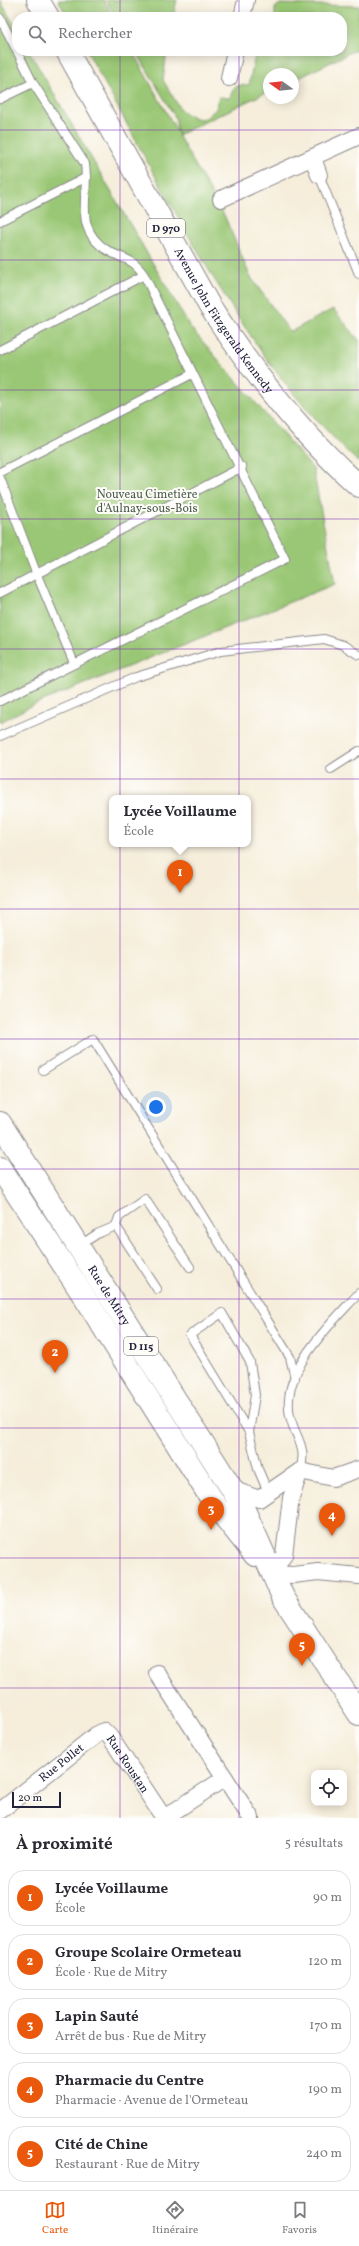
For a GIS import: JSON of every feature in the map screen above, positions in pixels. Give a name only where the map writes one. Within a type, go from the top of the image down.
[{"type":"main road","points":[[38,0],[45,12]]},
{"type":"main road","name":"Avenue John Fitzgerald Kennedy","points":[[69,56],[209,306],[231,340],[280,405],[328,458],[359,486]]},
{"type":"main road","name":"Rue de Mitry","points":[[0,1123],[232,1489],[257,1501],[272,1574],[283,1597],[359,1714]]},
{"type":"main road","name":"Rue de Mitry","points":[[0,1168],[80,1290],[212,1500],[237,1533],[272,1574]]},
{"type":"street","points":[[243,12],[246,0]]},
{"type":"street","points":[[229,78],[234,56]]},
{"type":"street","points":[[222,199],[359,136]]},
{"type":"street","points":[[313,158],[319,175]]},
{"type":"street","points":[[237,1533],[257,1501],[300,1471],[333,1478],[359,1469]]},
{"type":"street","points":[[300,1471],[291,1498],[284,1555],[272,1574],[293,1575],[318,1572],[359,1576]]},
{"type":"street","points":[[257,1501],[279,1494],[286,1501],[289,1513]]},
{"type":"street","points":[[157,1673],[251,1818]]},
{"type":"street","name":"Rue Pollet","points":[[0,1811],[96,1735],[104,1731]]},
{"type":"street","name":"Rue Roustan","points":[[104,1731],[110,1737],[164,1818]]},
{"type":"street","points":[[164,1818],[225,1778]]},
{"type":"lane","points":[[0,18],[12,41]]},
{"type":"lane","points":[[0,701],[286,559],[242,467],[192,374],[144,275],[137,265],[128,258],[107,250],[95,241],[88,229],[84,217],[87,177],[85,164],[33,83],[20,56]]},
{"type":"lane","points":[[0,99],[33,83]]},
{"type":"lane","points":[[319,175],[359,274]]},
{"type":"lane","points":[[0,221],[87,177]]},
{"type":"lane","points":[[0,350],[144,275]]},
{"type":"lane","points":[[0,472],[192,374]]},
{"type":"lane","points":[[0,593],[242,467]]},
{"type":"lane","points":[[0,478],[37,575],[74,663]]},
{"type":"lane","points":[[0,736],[136,677],[221,651],[324,639],[343,645],[359,655]]},
{"type":"lane","points":[[330,769],[359,751]]},
{"type":"lane","points":[[43,1070],[93,1039],[290,1358],[295,1378]]},
{"type":"lane","points":[[79,1246],[97,1234],[116,1226],[119,1217],[145,1199],[190,1267]]},
{"type":"lane","points":[[116,1226],[156,1289]]},
{"type":"lane","points":[[300,1471],[304,1458],[300,1439],[290,1417],[288,1396],[295,1378],[312,1345],[359,1293]]},
{"type":"lane","points":[[249,1432],[255,1395],[250,1362],[222,1313],[190,1335],[249,1432],[258,1469],[257,1501]]},
{"type":"green space","name":"Nouveau Cimetière d'Aulnay-sous-Bois","points":[[0,0],[12,21],[12,56],[32,56],[190,327],[313,469],[335,584],[35,704],[0,722]]},
{"type":"green space","points":[[58,0],[104,0],[110,12],[65,12]]},
{"type":"green space","points":[[106,0],[177,0],[174,12],[113,12]]},
{"type":"green space","points":[[280,4],[359,6],[359,48],[347,54],[347,12],[275,12],[275,8]]},
{"type":"green space","points":[[90,56],[135,56],[178,133],[175,117],[139,56],[166,56],[163,80],[182,112],[198,119],[206,118],[216,109],[219,97],[230,98],[234,88],[242,85],[249,85],[255,56],[343,56],[299,78],[299,68],[263,68],[263,94],[178,135],[225,217],[250,276],[290,332],[333,309],[359,340],[359,463],[296,397],[263,354],[239,318],[171,205]]},
{"type":"place","name":"Lycée Voillaume","points":[[180,893]]},
{"type":"place","name":"Groupe Scolaire Ormeteau","points":[[55,1373]]},
{"type":"place","name":"Lapin Sauté","points":[[211,1530]]},
{"type":"place","name":"Pharmacie du Centre","points":[[332,1536]]},
{"type":"place","name":"Cité de Chine","points":[[302,1666]]}]
